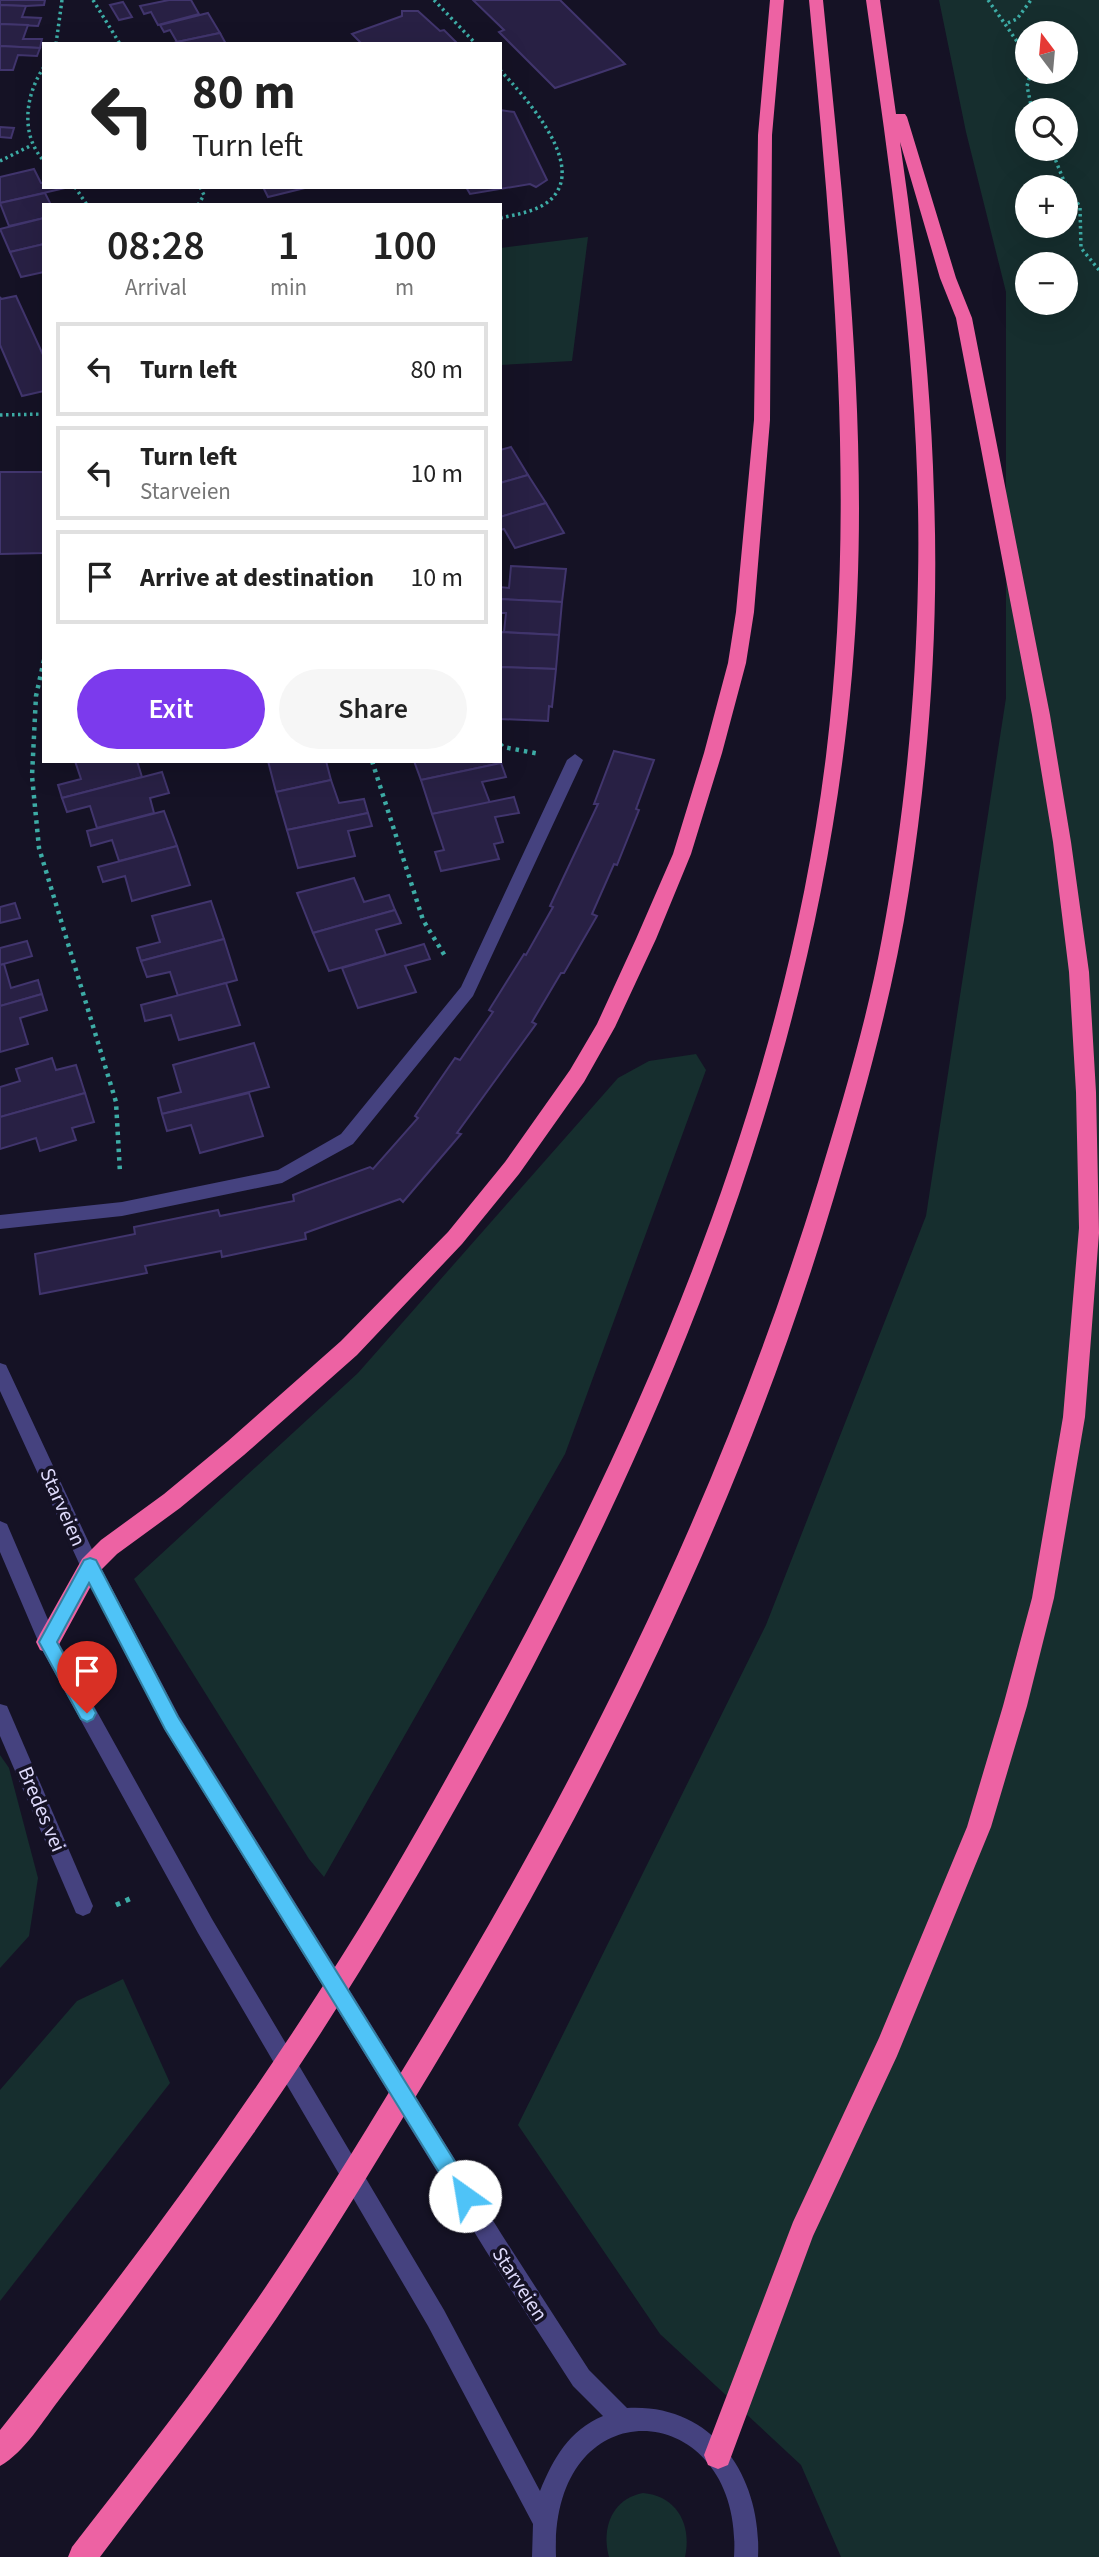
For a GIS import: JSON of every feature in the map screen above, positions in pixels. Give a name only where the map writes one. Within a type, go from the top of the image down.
[{"type":"highway","points":[[48,1642],[90,1566],[109,1547],[172,1501],[236,1448],[349,1348],[455,1238],[512,1168],[577,1076],[605,1027],[646,939],[682,854],[713,753],[737,663],[745,612],[762,420],[765,135],[777,0]]},
{"type":"highway","points":[[0,2452],[66,2371],[177,2219],[352,1964],[428,1835],[588,1538],[639,1432],[689,1308],[743,1158],[781,1030],[811,901],[834,763],[845,653],[850,542],[850,429],[845,322],[816,0]]},
{"type":"highway","points":[[82,2557],[234,2356],[349,2181],[493,1943],[627,1689],[734,1455],[778,1344],[836,1159],[868,1043],[896,914],[923,658],[926,537],[923,439],[914,324],[873,0]]},
{"type":"highway","points":[[718,2455],[802,2231],[888,2047],[979,1827],[1015,1706],[1043,1598],[1074,1417],[1083,1318],[1089,1228],[1086,1092],[1079,972],[1062,842],[1041,715],[964,318],[948,278],[880,48]]},
{"type":"street","points":[[0,1222],[122,1209],[282,1176],[347,1139],[467,991],[575,760]]},
{"type":"street","name":"Starveien","points":[[0,1371],[90,1566],[172,1723],[494,2243],[581,2378],[623,2420]]},
{"type":"street","points":[[0,1530],[48,1642],[205,1926],[436,2318],[543,2520]]},
{"type":"street","name":"Bredes vei","points":[[0,1713],[83,1906]]},
{"type":"street","points":[[544,2557],[543,2520],[552,2485],[569,2455],[594,2433],[623,2420],[657,2419],[690,2431],[718,2455],[736,2482],[746,2513],[749,2553]]},
{"type":"path","points":[[56,42],[62,0]]},
{"type":"path","points":[[93,0],[119,42]]},
{"type":"path","points":[[434,0],[474,42]]},
{"type":"path","points":[[988,0],[1015,37]]},
{"type":"path","points":[[1006,23],[1017,19],[1031,0]]},
{"type":"path","points":[[42,70],[34,83],[28,121],[30,146],[42,159]]},
{"type":"path","points":[[502,72],[535,107],[552,138],[564,174],[558,192],[544,205],[519,215],[502,218]]},
{"type":"path","points":[[0,160],[30,146]]},
{"type":"path","points":[[1056,161],[1064,181],[1080,206],[1081,248],[1099,270]]},
{"type":"path","points":[[0,415],[42,414]]},
{"type":"path","points":[[42,669],[36,695],[32,776],[38,848],[116,1102],[122,1209]]},
{"type":"path","points":[[373,763],[423,920],[467,991]]},
{"type":"green space","points":[[939,0],[1099,0],[1099,2557],[841,2557],[801,2465],[660,2334],[518,2125],[766,1625],[926,1216],[1006,698],[1006,292],[966,132]]},
{"type":"green space","points":[[588,237],[572,361],[502,365],[502,248]]},
{"type":"green space","points":[[696,1054],[706,1070],[565,1454],[324,1877],[309,1859],[134,1579],[358,1373],[618,1078],[649,1061]]},
{"type":"green space","points":[[0,1755],[9,1768],[38,1878],[29,1936],[0,1968]]},
{"type":"green space","points":[[123,1979],[170,2083],[0,2301],[0,2090],[77,2001]]},
{"type":"green space","points":[[643,2493],[665,2500],[679,2514],[686,2534],[685,2557],[609,2557],[607,2536],[611,2516],[623,2501]]},
{"type":"building","points":[[0,0],[45,0],[44,5],[26,6],[0,5]]},
{"type":"building","points":[[169,0],[191,0],[199,14],[158,25],[151,12],[144,14],[140,6]]},
{"type":"building","points":[[473,0],[560,0],[625,64],[555,88],[499,32],[504,30]]},
{"type":"building","points":[[123,2],[132,17],[119,20],[110,5]]},
{"type":"building","points":[[0,5],[26,6],[22,17],[41,18],[38,26],[0,24]]},
{"type":"building","points":[[402,11],[418,11],[456,42],[360,42],[352,34],[402,16]]},
{"type":"building","points":[[208,13],[220,33],[177,42],[170,30],[164,32],[160,25]]},
{"type":"building","points":[[0,24],[28,25],[23,39],[42,39],[40,48],[0,46]]},
{"type":"building","points":[[220,33],[225,42],[177,42]]},
{"type":"building","points":[[0,46],[40,48],[37,56],[18,55],[13,70],[0,70]]},
{"type":"building","points":[[502,110],[514,112],[547,180],[536,187],[530,184],[502,189]]},
{"type":"building","points":[[0,127],[14,128],[11,138],[0,137]]},
{"type":"building","points":[[34,169],[42,183],[42,189],[61,189],[0,203],[0,177]]},
{"type":"building","points":[[264,189],[301,189],[268,197]]},
{"type":"building","points":[[467,189],[500,189],[470,194]]},
{"type":"building","points":[[45,193],[50,203],[42,203],[42,218],[9,226],[0,203]]},
{"type":"building","points":[[42,218],[42,244],[10,252],[0,229]]},
{"type":"building","points":[[42,244],[42,272],[21,277],[10,252]]},
{"type":"building","points":[[16,296],[42,353],[42,391],[22,396],[0,345],[0,297]]},
{"type":"building","points":[[511,447],[528,475],[502,482],[502,449]]},
{"type":"building","points":[[0,472],[42,472],[42,553],[0,554]]},
{"type":"building","points":[[528,475],[546,503],[502,516],[502,482]]},
{"type":"building","points":[[546,503],[564,533],[515,548],[502,530],[502,516]]},
{"type":"building","points":[[511,566],[566,569],[562,602],[502,599],[502,587],[509,588]]},
{"type":"building","points":[[502,599],[562,602],[559,635],[504,632],[506,613],[502,613]]},
{"type":"building","points":[[502,632],[559,635],[556,669],[502,667]]},
{"type":"building","points":[[502,667],[556,669],[548,721],[502,719]]},
{"type":"building","points":[[614,751],[654,760],[636,809],[639,810],[617,865],[614,864],[592,914],[597,916],[532,1022],[536,1024],[457,1133],[461,1134],[403,1202],[400,1199],[305,1233],[306,1239],[222,1257],[221,1251],[145,1266],[147,1273],[40,1294],[35,1254],[135,1234],[134,1227],[218,1210],[220,1216],[294,1201],[293,1195],[370,1167],[373,1169],[418,1118],[415,1116],[455,1058],[460,1060],[493,1012],[489,1010],[524,954],[526,955],[553,907],[550,906],[598,804],[594,804]]},
{"type":"building","points":[[76,763],[138,763],[142,777],[62,798],[58,785],[81,779]]},
{"type":"building","points":[[269,763],[327,763],[331,780],[276,792]]},
{"type":"building","points":[[415,763],[501,763],[421,780]]},
{"type":"building","points":[[501,763],[506,777],[482,782],[490,803],[432,814],[421,780]]},
{"type":"building","points":[[162,772],[169,793],[150,798],[154,813],[97,828],[90,806],[67,812],[62,798]]},
{"type":"building","points":[[331,780],[339,803],[364,799],[368,813],[287,830],[276,792]]},
{"type":"building","points":[[514,797],[519,813],[495,817],[503,842],[494,844],[499,859],[441,871],[435,852],[444,850],[432,814]]},
{"type":"building","points":[[164,811],[177,846],[119,861],[112,840],[91,846],[87,831]]},
{"type":"building","points":[[368,813],[372,826],[348,831],[355,856],[298,868],[287,830]]},
{"type":"building","points":[[177,846],[190,885],[132,901],[125,876],[103,882],[98,867]]},
{"type":"building","points":[[354,878],[364,902],[389,895],[395,910],[313,933],[297,893]]},
{"type":"building","points":[[211,901],[224,939],[141,961],[137,948],[160,942],[152,916]]},
{"type":"building","points":[[15,903],[20,918],[0,923],[0,907]]},
{"type":"building","points":[[395,910],[401,923],[376,930],[386,955],[329,971],[313,933]]},
{"type":"building","points":[[224,939],[237,980],[178,996],[170,972],[147,977],[141,961]]},
{"type":"building","points":[[27,941],[32,956],[0,965],[0,948]]},
{"type":"building","points":[[424,944],[430,959],[405,966],[416,992],[358,1008],[342,968]]},
{"type":"building","points":[[4,964],[11,988],[38,980],[42,994],[0,1006],[0,965]]},
{"type":"building","points":[[226,983],[240,1025],[179,1040],[171,1015],[145,1021],[141,1005]]},
{"type":"building","points":[[42,994],[47,1010],[20,1018],[28,1044],[0,1052],[0,1006]]},
{"type":"building","points":[[254,1043],[269,1087],[162,1114],[158,1098],[181,1092],[173,1065]]},
{"type":"building","points":[[52,1058],[56,1070],[76,1065],[85,1093],[0,1117],[0,1087],[20,1081],[16,1069]]},
{"type":"building","points":[[85,1093],[94,1122],[72,1128],[76,1140],[40,1151],[36,1138],[0,1149],[0,1117]]},
{"type":"building","points":[[249,1093],[263,1136],[200,1153],[191,1125],[167,1131],[162,1114]]},
{"type":"route","points":[[87,1713],[48,1642],[90,1566],[172,1723],[465,2196]]}]
